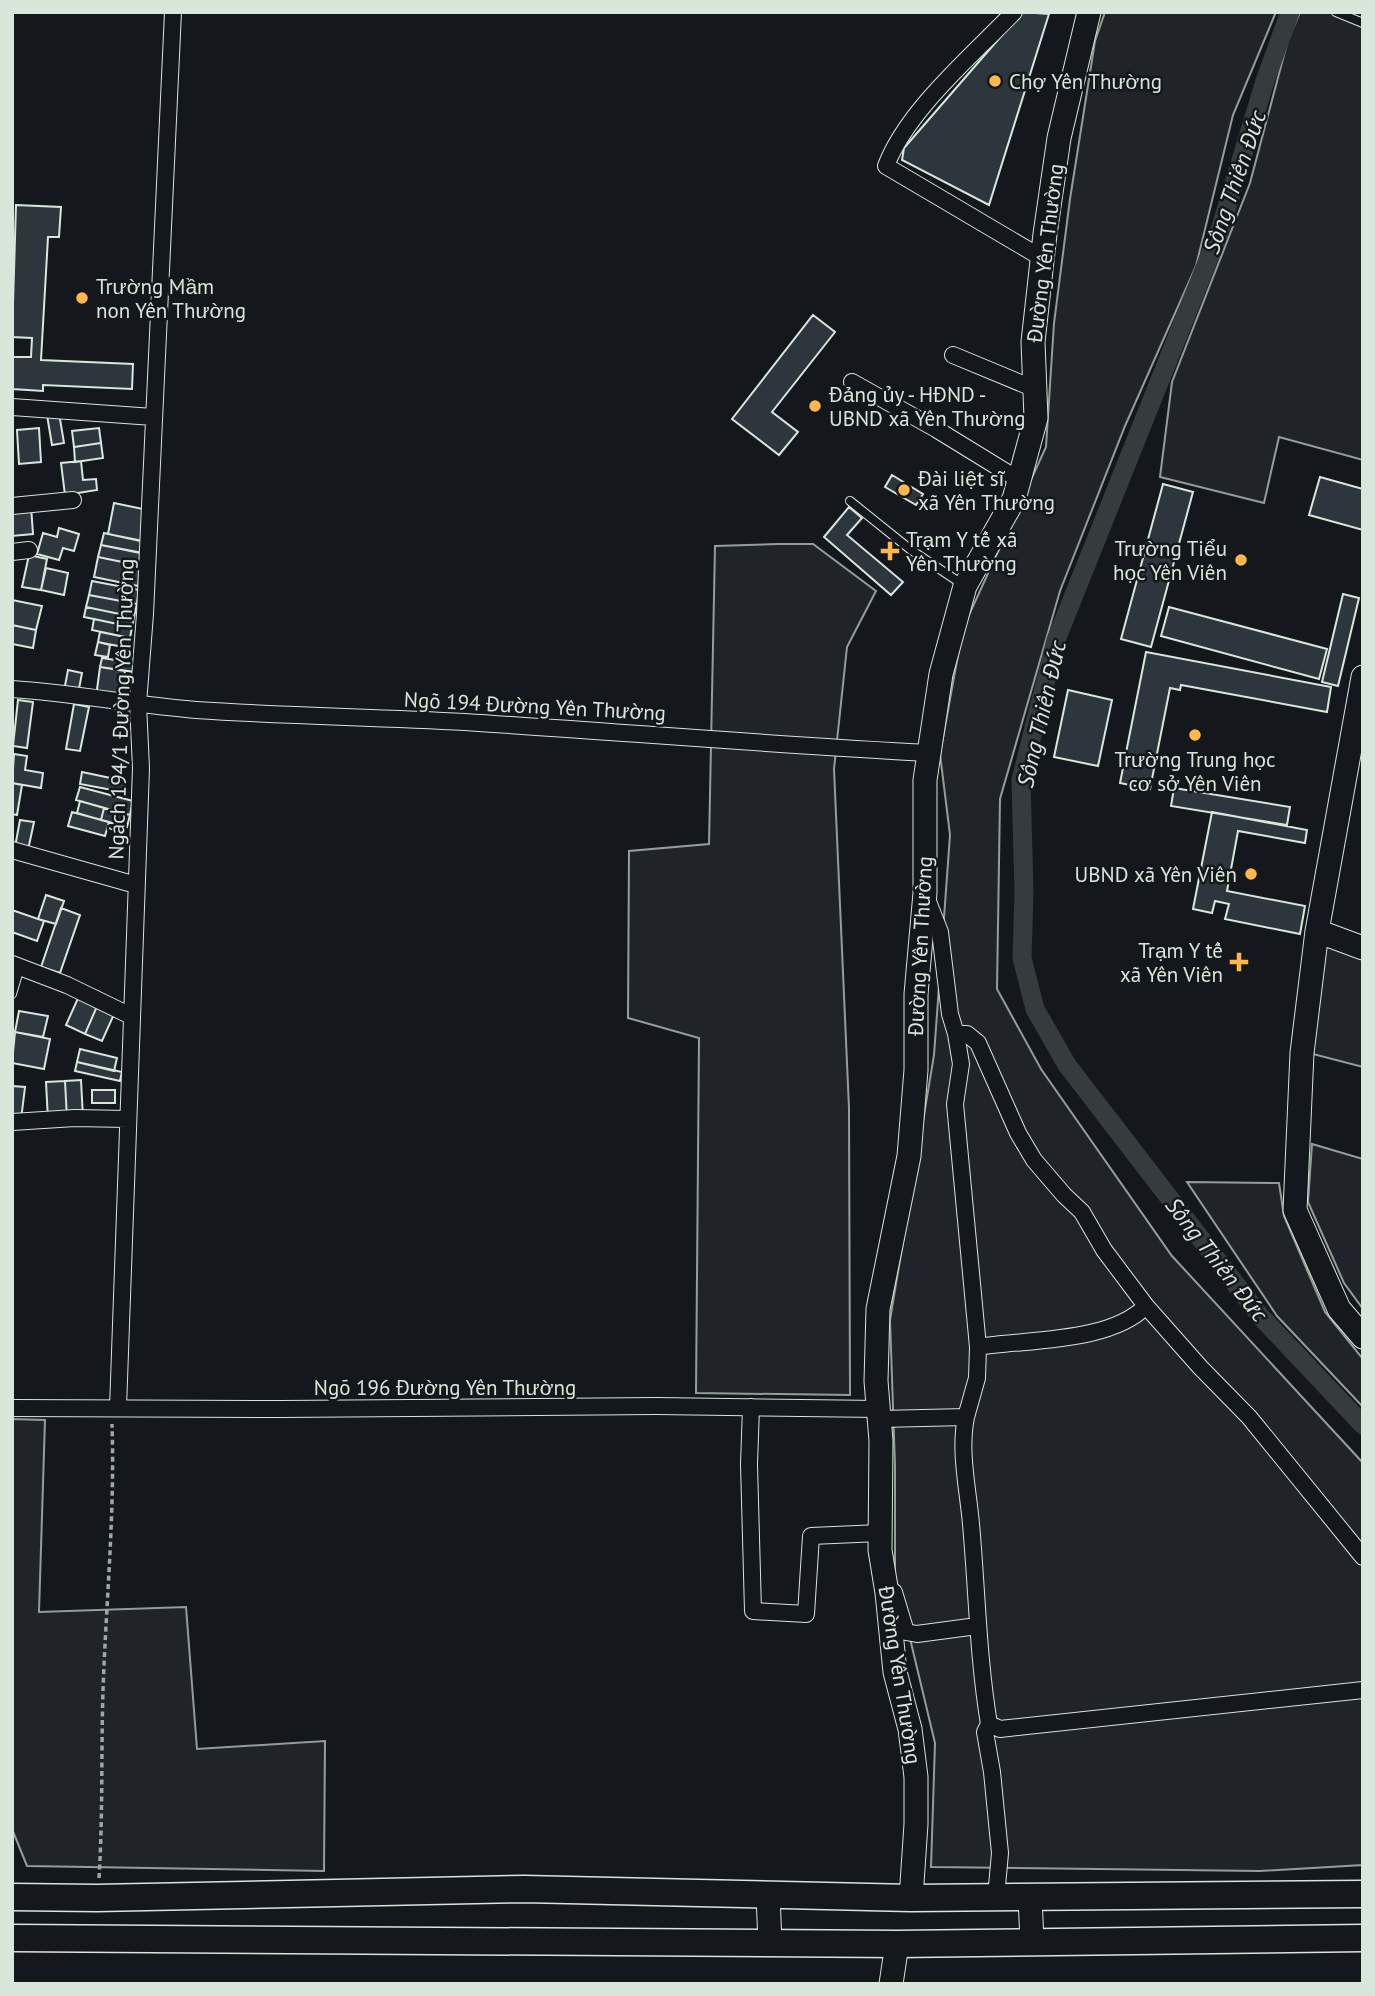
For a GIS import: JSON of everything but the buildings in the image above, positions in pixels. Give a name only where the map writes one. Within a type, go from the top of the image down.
[{"type":"main road","name":"Đường Yên Thường","points":[[912,1898],[916,1777],[910,1729],[895,1672],[880,1550],[879,1414],[876,1381],[878,1309],[909,1156],[916,1070],[916,994],[925,893],[925,780],[941,674],[965,586],[1014,499],[1036,418],[1033,342],[1042,258],[1059,138],[1089,12]]},
{"type":"main road","points":[[1363,677],[1317,931],[1302,1053],[1295,1210],[1339,1309],[1363,1337]]},
{"type":"main road","points":[[1317,931],[1363,948]]},
{"type":"main road","points":[[12,1897],[97,1898],[524,1889],[912,1898],[1363,1894]]},
{"type":"main road","points":[[768,1895],[770,1943]]},
{"type":"main road","points":[[1031,1897],[1032,1942]]},
{"type":"main road","points":[[12,1938],[897,1944],[1363,1938]]},
{"type":"main road","points":[[891,1984],[897,1944]]},
{"type":"street","name":"Ngách 194/1 Đường Yên Thường","points":[[115,1408],[141,768],[138,704],[145,614],[173,12]]},
{"type":"street","points":[[1014,12],[929,100],[892,150],[886,166],[1042,258]]},
{"type":"street","points":[[953,355],[1035,389]]},
{"type":"street","points":[[852,382],[1019,480]]},
{"type":"street","points":[[12,407],[153,417]]},
{"type":"street","points":[[12,506],[73,500]]},
{"type":"street","points":[[12,552],[29,550]]},
{"type":"street","name":"Ngõ 194 Đường Yên Thường","points":[[12,689],[59,692],[114,702],[195,710],[461,722],[930,753]]},
{"type":"street","points":[[12,850],[136,886]]},
{"type":"street","points":[[925,893],[940,932],[950,1014],[961,1064],[955,1104],[978,1347],[977,1378],[962,1436],[977,1626],[989,1724],[985,1732],[1000,1853],[996,1897]]},
{"type":"street","points":[[16,966],[67,985],[131,1016]]},
{"type":"street","points":[[956,1034],[967,1034],[978,1043],[1013,1123],[1034,1160],[1063,1195],[1082,1212],[1104,1250],[1146,1306],[1207,1375],[1249,1417],[1363,1557]]},
{"type":"street","points":[[12,1122],[75,1118],[127,1119]]},
{"type":"street","points":[[978,1347],[1045,1340],[1107,1329],[1123,1324],[1146,1306]]},
{"type":"street","points":[[751,1407],[749,1464],[753,1611],[806,1614],[811,1536],[880,1534]]},
{"type":"street","name":"Ngõ 196 Đường Yên Thường","points":[[12,1408],[751,1407],[966,1417]]},
{"type":"street","points":[[884,1576],[891,1583],[906,1632],[917,1634],[977,1626]]},
{"type":"street","points":[[989,1724],[1000,1729],[1363,1690]]},
{"type":"lane","points":[[1336,12],[1363,23]]},
{"type":"lane","points":[[850,501],[911,550],[965,586]]},
{"type":"lane","points":[[12,994],[16,966]]},
{"type":"path","points":[[97,1898],[103,1814],[103,1693],[115,1408]]},
{"type":"shaded area","points":[[1105,12],[1276,12],[1233,115],[1196,266],[1125,426],[1060,591],[1000,799],[997,989],[1041,1069],[1172,1256],[1363,1463],[1363,1865],[1260,1871],[931,1867],[935,1743],[895,1576],[895,1466],[890,1320],[934,1055],[950,835],[940,754],[963,628],[1046,447],[1054,323],[1070,199],[1095,41]]},
{"type":"shaded area","points":[[1300,12],[1363,12],[1363,460],[1279,437],[1264,503],[1160,477],[1172,382],[1250,183],[1288,40]]},
{"type":"shaded area","points":[[813,544],[876,591],[847,647],[834,769],[849,1108],[850,1395],[696,1393],[699,1038],[628,1018],[629,851],[709,844],[715,546]]},
{"type":"shaded area","points":[[1321,936],[1363,952],[1363,1067],[1309,1053]]},
{"type":"shaded area","points":[[1312,1144],[1363,1159],[1363,1309],[1344,1283],[1308,1202]]},
{"type":"shaded area","points":[[1187,1182],[1279,1183],[1284,1216],[1325,1312],[1363,1359],[1363,1407],[1277,1316]]},
{"type":"shaded area","points":[[12,1419],[45,1420],[39,1612],[186,1607],[197,1749],[325,1741],[324,1871],[27,1866],[12,1829]]},
{"type":"waterway","name":"Sông Thiên Đức","points":[[1290,12],[1265,81],[1220,230],[1056,640],[1021,780],[1024,892],[1022,958],[1035,1009],[1067,1065],[1261,1317],[1363,1425]]},
{"type":"place","name":"Chợ Yên Thường","points":[[995,81]]},
{"type":"place","name":"Trường Mầm non Yên Thường","points":[[82,298]]},
{"type":"place","name":"Đảng ủy - HĐND - UBND xã Yên Thường","points":[[815,406]]},
{"type":"place","name":"Đài liệt sĩ xã Yên Thường","points":[[904,490]]},
{"type":"place","name":"Trạm Y tế xã Yên Thường","points":[[890,551]]},
{"type":"place","name":"Trường Tiểu học Yên Viên","points":[[1241,560]]},
{"type":"place","name":"Trường Trung học cơ sở Yên Viên","points":[[1195,735]]},
{"type":"place","name":"UBND xã Yên Viên","points":[[1251,874]]},
{"type":"place","name":"Trạm Y tế xã Yên Viên","points":[[1239,962]]}]
